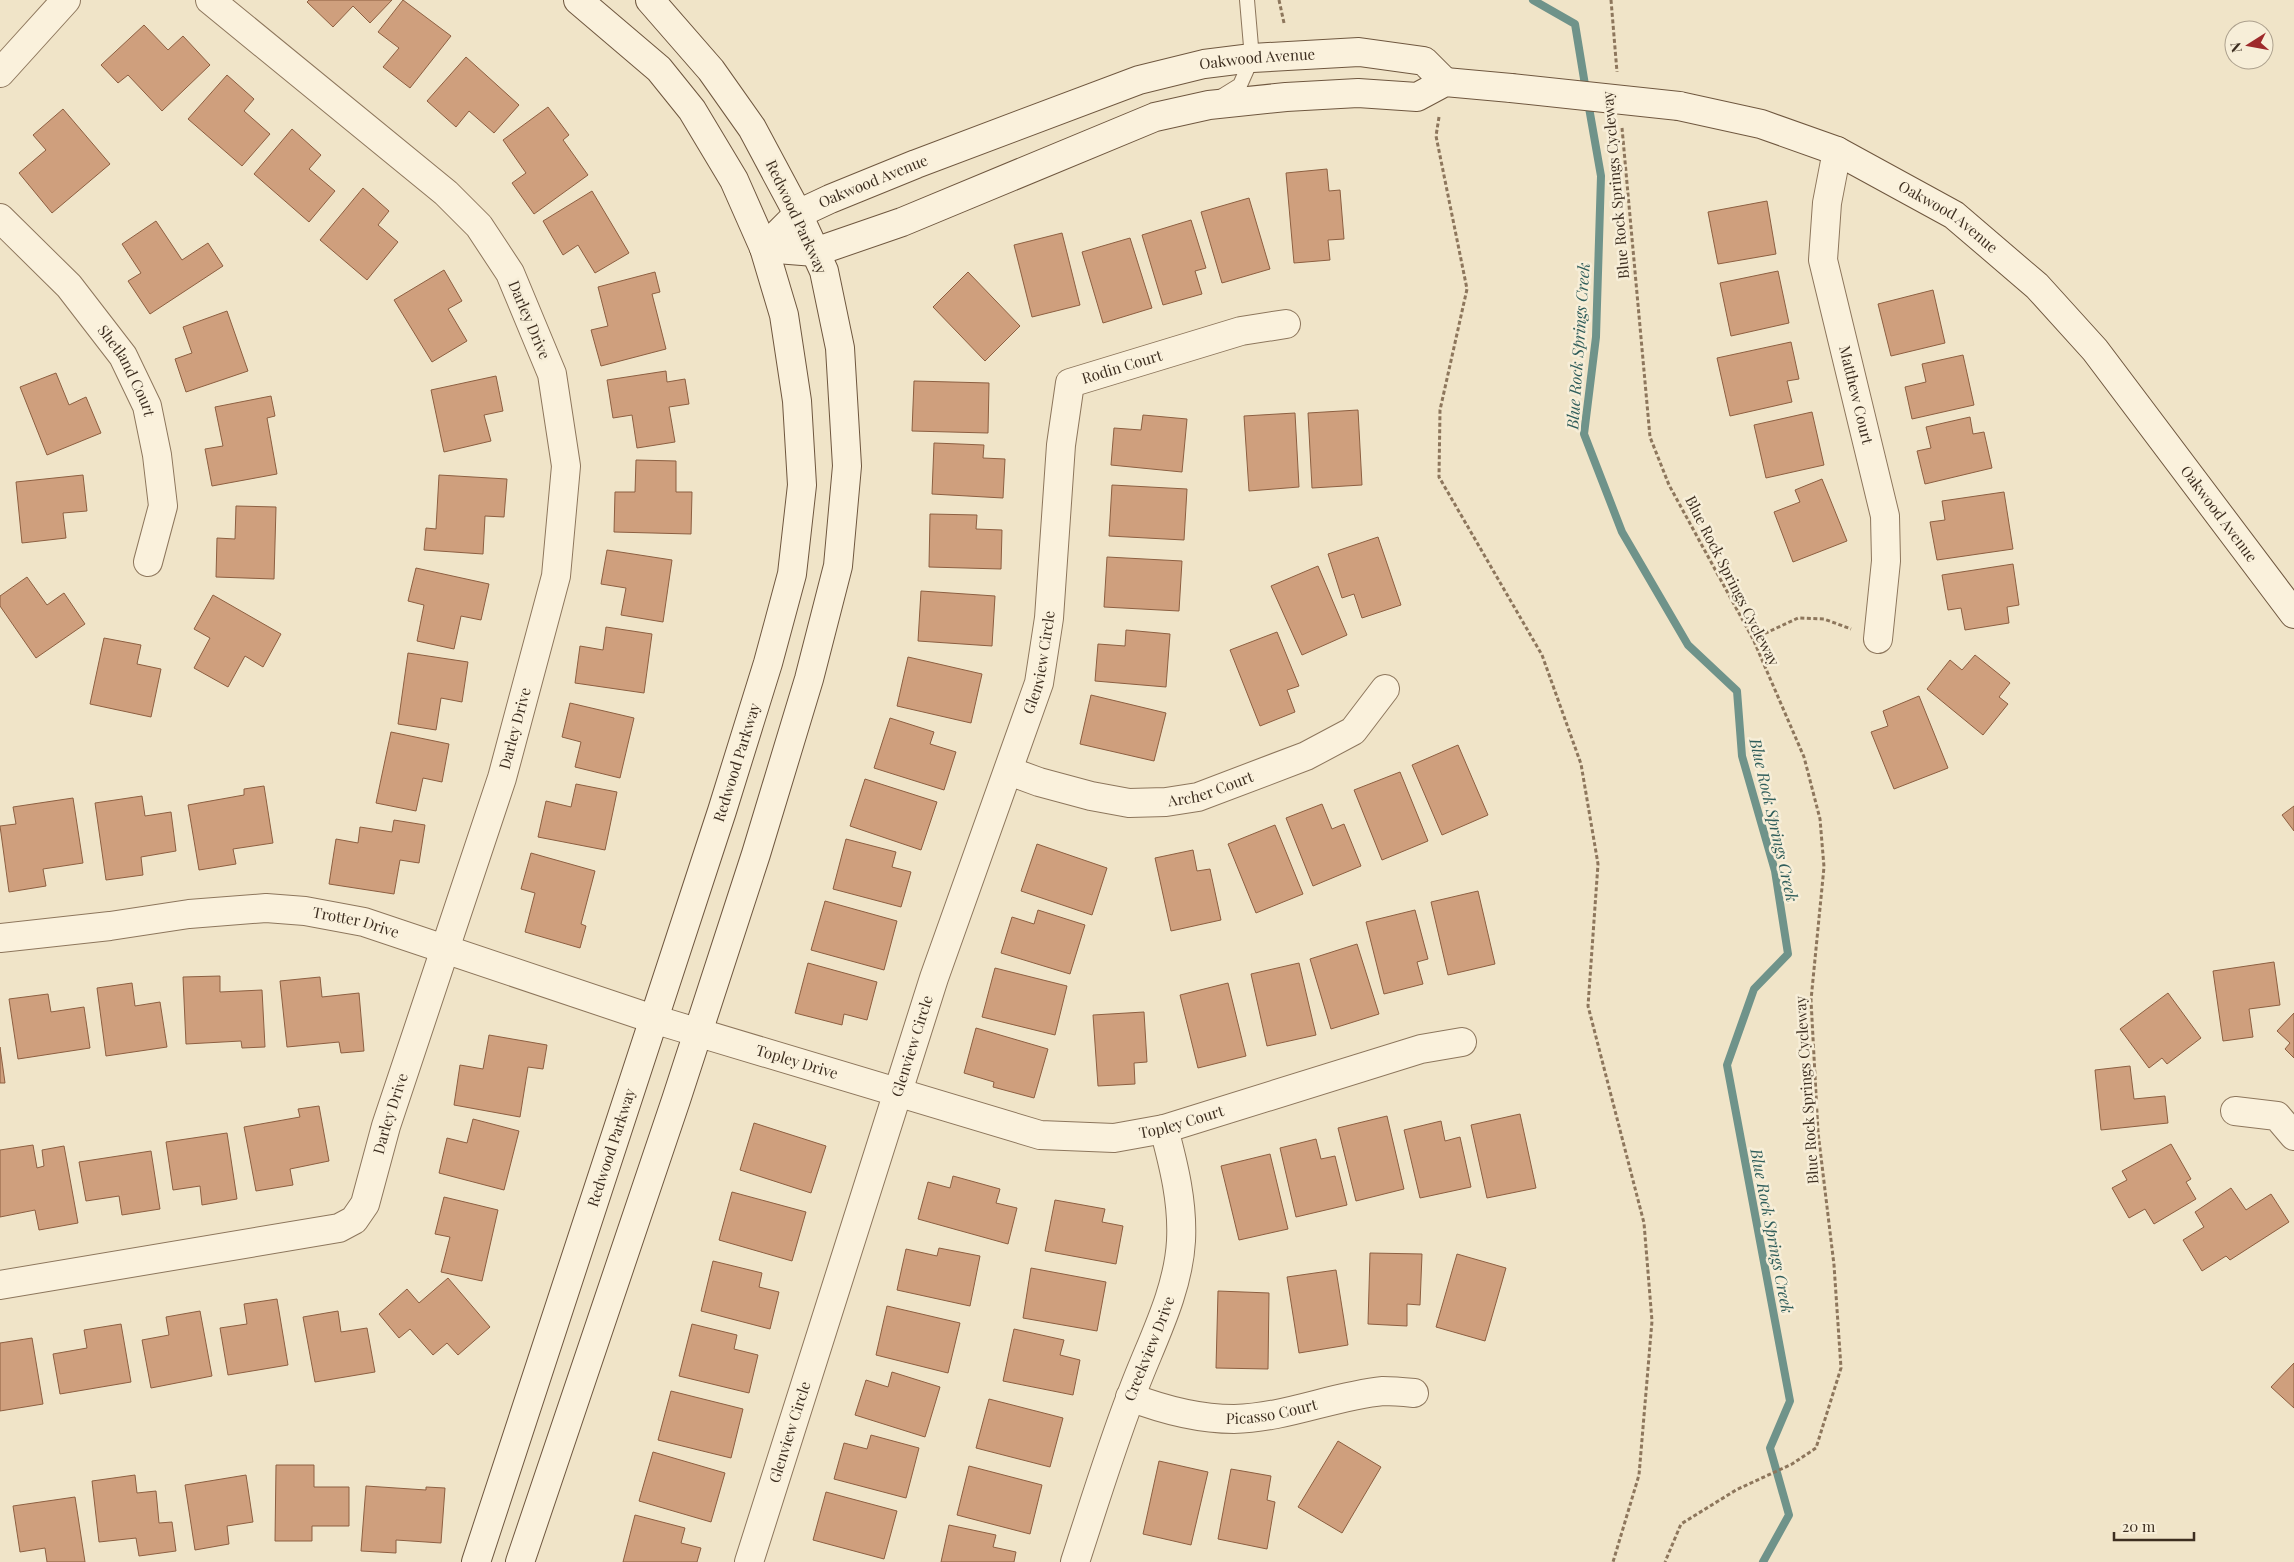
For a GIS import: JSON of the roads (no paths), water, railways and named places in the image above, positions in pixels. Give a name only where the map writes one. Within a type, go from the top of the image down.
[{"type":"street","points":[[0,73],[66,0]]},
{"type":"street","name":"Darley Drive","points":[[0,1285],[339,1228],[354,1220],[365,1204],[386,1126],[502,778],[556,576],[566,466],[552,374],[510,273],[479,226],[446,193],[210,0]]},
{"type":"street","name":"Redwood Parkway","points":[[476,1562],[754,709],[792,574],[802,485],[797,401],[784,315],[764,248],[734,180],[692,110],[659,69],[578,0]]},
{"type":"street","name":"Redwood Parkway","points":[[520,1562],[670,1119],[756,854],[809,679],[838,566],[847,466],[840,348],[824,271],[798,214],[752,128],[711,70],[650,0]]},
{"type":"street","name":"Oakwood Avenue","points":[[764,248],[798,214],[916,164],[1140,80],[1204,64],[1252,58],[1328,53],[1368,54],[1424,61],[1445,82],[1679,106],[1761,124],[1837,150],[1954,215],[2037,286],[2095,350],[2294,614]]},
{"type":"street","points":[[764,248],[815,252],[902,222],[1147,120],[1208,105],[1286,97],[1358,93],[1417,97],[1445,82]]},
{"type":"street","name":"Matthew Court","points":[[1837,150],[1827,203],[1824,260],[1885,516],[1886,562],[1878,639]]},
{"type":"street","name":"Shetland Court","points":[[0,218],[69,286],[123,356],[147,406],[157,454],[163,506],[148,562]]},
{"type":"street","name":"Rodin Court","points":[[1057,528],[1061,445],[1070,383],[1242,331],[1286,324]]},
{"type":"street","name":"Glenview Circle","points":[[748,1562],[934,978],[1039,683],[1049,618],[1057,528]]},
{"type":"street","name":"Archer Court","points":[[1009,771],[1091,796],[1129,803],[1166,802],[1198,797],[1306,756],[1353,731],[1385,689]]},
{"type":"street","name":"Trotter Drive","points":[[0,938],[110,926],[189,914],[266,908],[305,911],[364,922],[653,1019],[697,1031]]},
{"type":"street","name":"Topley Drive","points":[[697,1031],[898,1093]]},
{"type":"street","name":"Topley Court","points":[[898,1093],[1040,1135],[1114,1138],[1164,1129],[1421,1049],[1462,1042]]},
{"type":"street","points":[[2235,1110],[2277,1116],[2294,1136]]},
{"type":"street","name":"Creekview Drive","points":[[1074,1562],[1130,1397],[1172,1290],[1181,1242],[1175,1170],[1164,1129]]},
{"type":"street","name":"Picasso Court","points":[[1130,1397],[1162,1409],[1198,1417],[1235,1419],[1266,1416],[1385,1391],[1414,1393]]},
{"type":"lane","points":[[1208,105],[1240,84],[1252,58],[1247,0]]},
{"type":"waterway","name":"Blue Rock Springs Creek","points":[[1533,0],[1575,24],[1586,91]]},
{"type":"waterway","name":"Blue Rock Springs Creek","points":[[1588,102],[1601,176],[1596,337],[1584,434],[1622,532],[1688,645],[1737,691],[1742,756],[1775,871],[1788,954],[1754,989],[1727,1065],[1790,1401],[1770,1448],[1789,1515],[1763,1562]]}]
